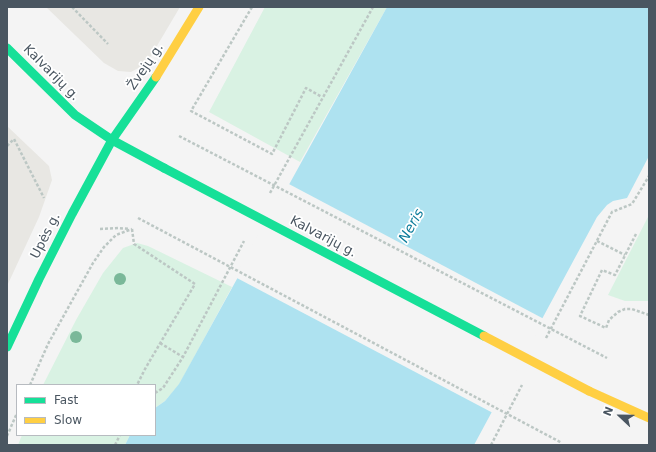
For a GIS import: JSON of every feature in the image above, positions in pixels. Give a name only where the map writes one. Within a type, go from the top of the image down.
[{"type":"main road","name":"Žvejų g.","points":[[112,140],[156,77],[199,7]]},
{"type":"main road","name":"Kalvarijų g.","points":[[7,48],[75,115],[112,140],[589,392],[649,418]]},
{"type":"main road","name":"Upės g.","points":[[7,347],[39,279],[112,140]]},
{"type":"path","points":[[72,7],[108,44]]},
{"type":"path","points":[[252,7],[191,111],[272,154],[306,88],[322,97]]},
{"type":"path","points":[[179,136],[607,358]]},
{"type":"path","points":[[7,146],[14,139],[44,198]]},
{"type":"path","points":[[544,341],[612,212],[632,204],[649,176]]},
{"type":"path","points":[[138,218],[562,443]]},
{"type":"path","points":[[100,229],[132,229]]},
{"type":"path","points":[[132,229],[134,244],[195,284],[160,343],[139,384]]},
{"type":"path","points":[[30,384],[48,344],[93,263],[104,247],[116,235],[132,229]]},
{"type":"path","points":[[636,234],[615,275],[602,270],[580,316],[606,328],[609,320],[618,312],[625,309],[632,309],[649,315]]},
{"type":"path","points":[[597,241],[624,255]]},
{"type":"path","points":[[160,343],[183,357]]},
{"type":"path","points":[[491,445],[523,383]]},
{"type":"path","points":[[7,436],[16,415]]},
{"type":"path","points":[[114,445],[119,436]]},
{"type":"shaded area","points":[[46,7],[180,7],[151,56],[142,66],[131,72],[118,71],[104,63]]},
{"type":"shaded area","points":[[7,126],[49,166],[52,180],[39,217],[7,286]]},
{"type":"green space","points":[[265,7],[387,7],[300,162],[209,112]]},
{"type":"green space","points":[[649,215],[649,301],[625,301],[608,295]]},
{"type":"green space","points":[[137,243],[148,246],[232,287],[179,385],[165,401],[156,407],[156,384],[44,384],[76,320],[103,273],[123,248]]},
{"type":"green space","points":[[22,436],[130,436],[125,445],[18,445]]},
{"type":"water","name":"Neris","points":[[387,7],[649,7],[649,156],[627,198],[613,201],[607,205],[597,217],[474,445],[125,445],[130,436],[156,436],[156,407],[165,401],[179,384]]},
{"type":"pier","points":[[287,183],[544,319],[493,413],[235,277]]},
{"type":"traffic: fast","points":[[7,48],[75,115],[112,140],[164,168]]},
{"type":"traffic: fast","points":[[7,347],[39,279],[112,140],[156,77]]},
{"type":"traffic: fast","points":[[164,168],[484,336]]},
{"type":"traffic: slow","points":[[156,77],[199,7]]},
{"type":"traffic: slow","points":[[484,336],[589,391]]},
{"type":"traffic: slow","points":[[589,391],[649,418]]}]
